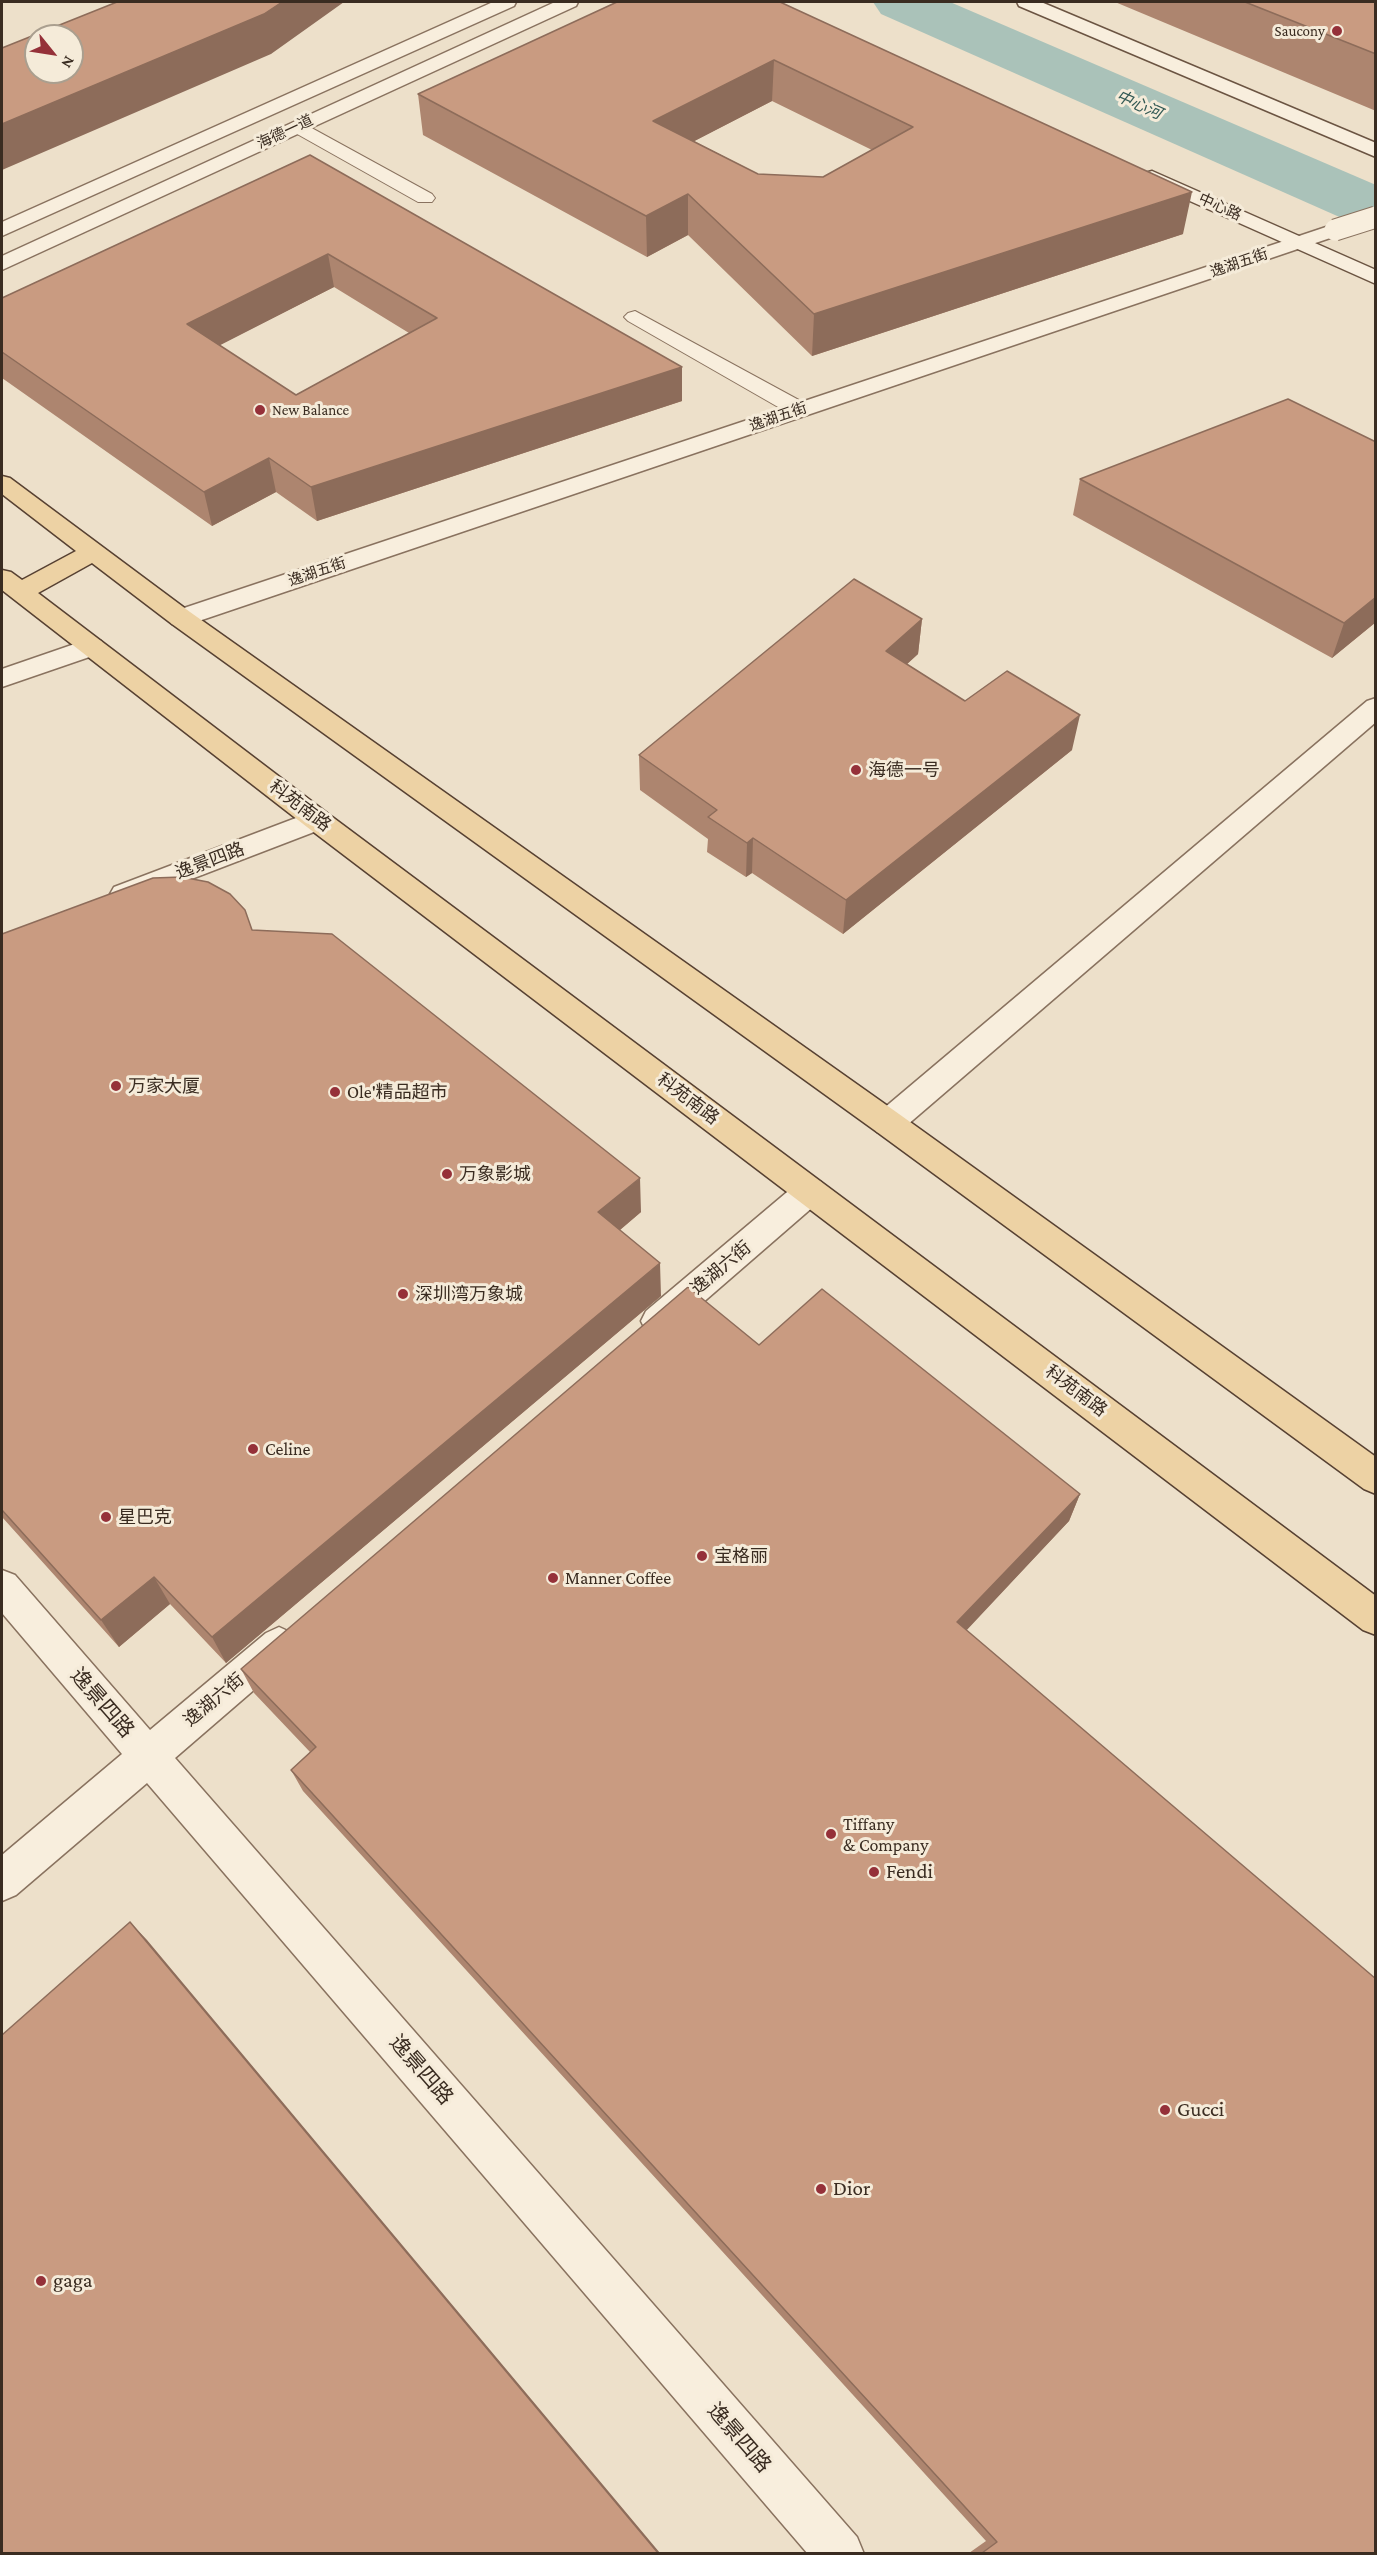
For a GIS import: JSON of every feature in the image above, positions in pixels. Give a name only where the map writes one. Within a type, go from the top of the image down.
[{"type":"main road","points":[[2,483],[94,550],[181,618],[888,1123],[1376,1478]]},
{"type":"main road","points":[[11,585],[94,550]]},
{"type":"main road","name":"科苑南路","points":[[11,585],[318,820],[1376,1618]]},
{"type":"street","name":"海德一道","points":[[2,230],[507,2]]},
{"type":"street","name":"海德一道","points":[[2,264],[569,2]]},
{"type":"street","points":[[1026,2],[1376,151]]},
{"type":"street","name":"中心路","points":[[1135,169],[1376,278]]},
{"type":"street","name":"逸湖五街","points":[[181,618],[1376,217]]},
{"type":"street","points":[[2,678],[92,647]]},
{"type":"street","points":[[888,1123],[1376,707]]},
{"type":"street","name":"逸景四路","points":[[99,903],[318,820]]},
{"type":"street","name":"逸湖六街","points":[[630,1345],[810,1191]]},
{"type":"street","name":"逸景四路","points":[[2,1587],[840,2553]]},
{"type":"street","name":"逸湖六街","points":[[2,1881],[303,1624]]},
{"type":"lane","points":[[297,126],[425,198]]},
{"type":"lane","points":[[635,317],[800,410]]},
{"type":"building","points":[[117,2],[282,2],[264,14],[2,124],[2,48],[24,39],[24,84],[84,84],[84,24],[62,24]]},
{"type":"building","points":[[617,2],[780,2],[1192,192],[814,314],[688,194],[646,216],[418,94]],"holes":[[[774,60],[913,127],[823,177],[758,174],[653,121]]]},
{"type":"building","points":[[1245,2],[1376,2],[1376,54]]},
{"type":"building","points":[[310,155],[682,367],[311,487],[269,458],[204,492],[2,352],[2,298]],"holes":[[[328,254],[437,318],[296,395],[187,324]]]},
{"type":"building","points":[[1288,399],[1376,442],[1376,597],[1344,623],[1080,479]]},
{"type":"building","name":"海德一号","points":[[854,579],[922,619],[886,651],[965,701],[1007,671],[1080,715],[846,900],[753,838],[747,843],[708,817],[717,810],[639,755]]},
{"type":"building","points":[[182,877],[208,882],[230,894],[245,910],[252,930],[332,934],[640,1178],[598,1212],[660,1263],[212,1637],[154,1577],[101,1620],[2,1510],[2,934],[153,878]]},
{"type":"building","points":[[688,1287],[759,1345],[822,1289],[1080,1494],[957,1622],[1376,1979],[1376,2553],[982,2553],[997,2542],[291,1770],[316,1747],[241,1669]]},
{"type":"building","points":[[130,1922],[658,2553],[2,2553],[2,2035]]},
{"type":"waterway","name":"中心河","points":[[902,2],[1376,209]]},
{"type":"place","name":"Saucony","points":[[1337,31]]},
{"type":"place","name":"New Balance","points":[[260,410]]},
{"type":"place","name":"海德一号","points":[[856,770]]},
{"type":"place","name":"万家大厦","points":[[116,1086]]},
{"type":"place","name":"Ole'精品超市","points":[[335,1092]]},
{"type":"place","name":"万象影城","points":[[447,1174]]},
{"type":"place","name":"深圳湾万象城","points":[[403,1294]]},
{"type":"place","name":"Celine","points":[[253,1449]]},
{"type":"place","name":"星巴克","points":[[106,1517]]},
{"type":"place","name":"宝格丽","points":[[702,1556]]},
{"type":"place","name":"Manner Coffee","points":[[553,1578]]},
{"type":"place","name":"Tiffany & Company","points":[[831,1834]]},
{"type":"place","name":"Fendi","points":[[874,1872]]},
{"type":"place","name":"Gucci","points":[[1165,2110]]},
{"type":"place","name":"Dior","points":[[821,2189]]},
{"type":"place","name":"gaga","points":[[41,2281]]}]
